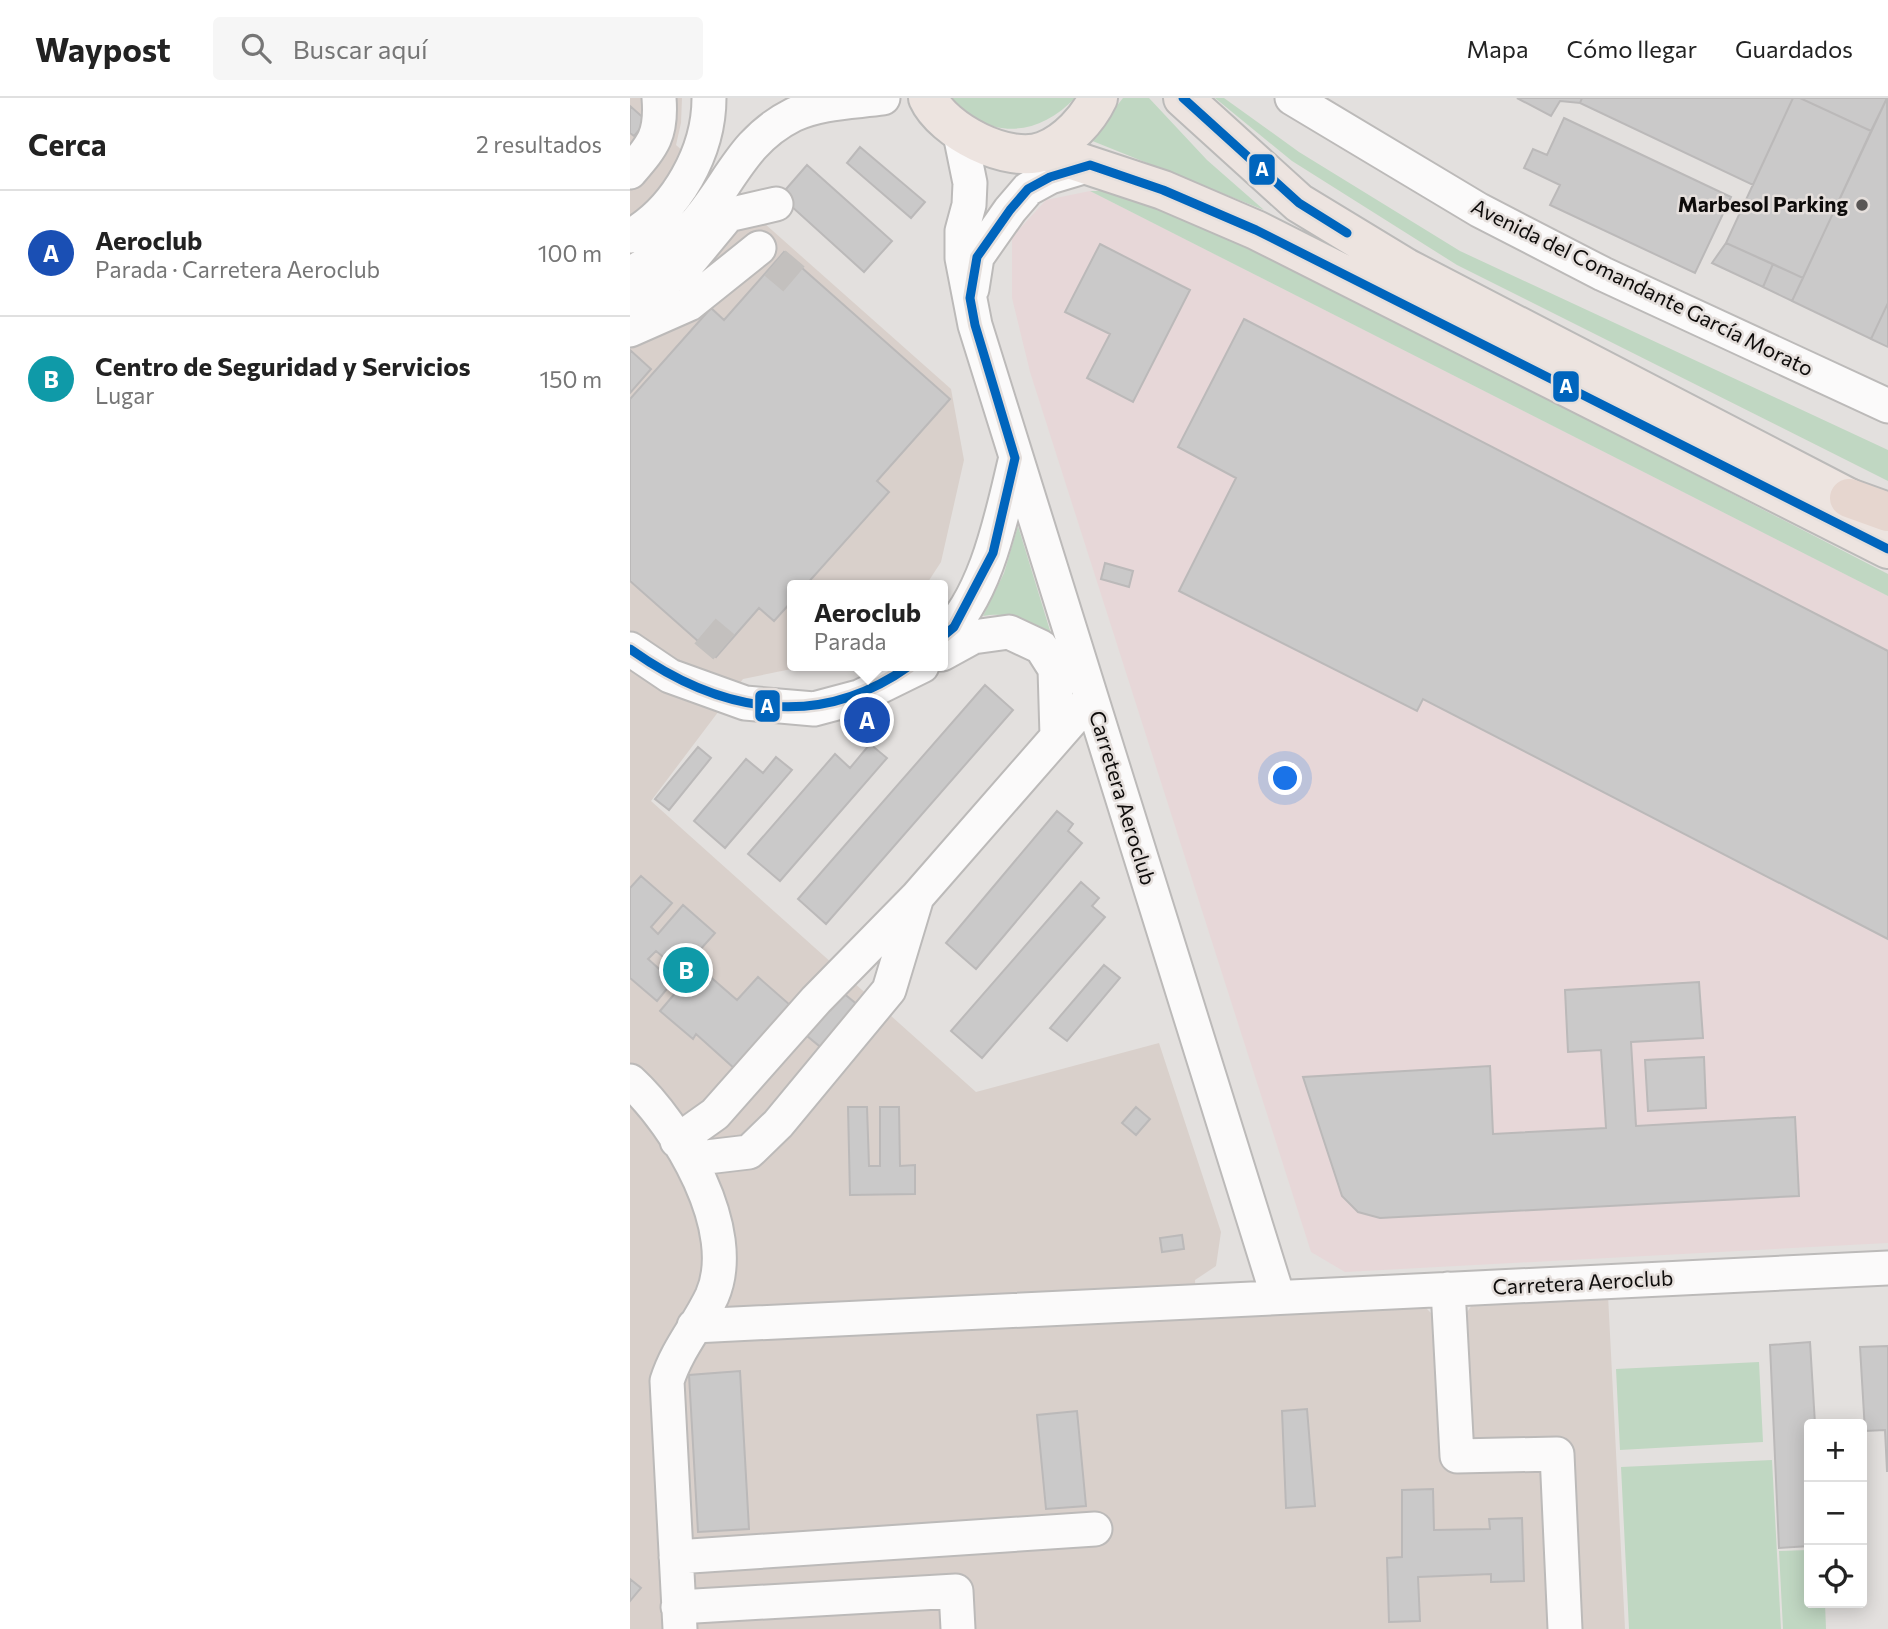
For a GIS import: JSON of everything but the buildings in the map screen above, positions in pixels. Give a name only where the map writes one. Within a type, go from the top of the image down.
[{"type":"highway","points":[[1849,498],[1888,512]]},
{"type":"main road","points":[[1038,152],[1072,132],[1092,110],[1098,98]]},
{"type":"main road","points":[[1182,98],[1298,203],[1406,268],[1849,498],[1888,523]]},
{"type":"main road","points":[[920,99],[960,134],[995,148],[1038,152],[1090,165],[1163,190],[1256,230],[1888,549]]},
{"type":"street","points":[[630,172],[656,141],[660,117],[659,98]]},
{"type":"street","points":[[630,236],[660,213],[682,187],[700,150],[709,113],[709,98]]},
{"type":"street","points":[[630,274],[663,255],[694,225],[744,152],[765,132],[795,114],[830,105],[883,98]]},
{"type":"street","name":"Avenida del Comandante García Morato","points":[[1292,98],[1462,201],[1541,242],[1888,406]]},
{"type":"street","name":"Carretera Aeroclub","points":[[960,134],[970,183],[969,205],[962,231],[962,258],[975,325],[1278,1297]]},
{"type":"street","name":"Carretera Aeroclub","points":[[970,298],[977,257],[996,207],[1038,152]]},
{"type":"street","name":"Carretera Aeroclub","points":[[977,257],[1010,209],[1028,189],[1050,177],[1090,165]]},
{"type":"street","points":[[630,298],[649,290],[685,267],[728,215],[763,206],[767,255],[689,304],[630,330]]},
{"type":"street","points":[[948,632],[954,627],[993,553],[1015,458]]},
{"type":"street","points":[[948,651],[973,637],[1009,632],[1041,647],[1055,669],[1057,736]]},
{"type":"street","points":[[630,649],[670,676],[745,703],[814,709],[859,697],[899,675]]},
{"type":"street","points":[[683,1150],[816,1000],[917,897],[1091,698]]},
{"type":"street","points":[[683,1150],[749,1152],[778,1124],[889,990],[917,897]]},
{"type":"street","points":[[632,1087],[683,1150],[714,1218],[720,1258],[713,1294],[674,1358],[667,1381],[679,1618],[956,1591],[958,1629]]},
{"type":"street","name":"Carretera Aeroclub","points":[[694,1326],[1888,1268]]},
{"type":"street","points":[[1448,1289],[1457,1456],[1557,1454],[1565,1629]]},
{"type":"street","points":[[676,1557],[1095,1529]]},
{"type":"shaded area","points":[[630,98],[682,98],[681,123],[676,145],[951,389],[964,460],[941,562],[929,580],[787,580],[787,670],[743,679],[651,801],[976,1092],[1159,1043],[1221,1232],[1216,1266],[1195,1280],[1196,1302],[1422,1304],[1443,1325],[1459,1324],[1474,1302],[1608,1295],[1625,1629],[630,1629]]},
{"type":"shaded area","points":[[1090,191],[1888,596],[1888,1243],[1345,1272],[1311,1252],[1030,372],[1012,298],[1012,237],[1046,200]]},
{"type":"green space","points":[[952,98],[1075,98],[1061,111],[1045,120],[1013,129],[981,122]]},
{"type":"green space","points":[[1123,98],[1149,98],[1207,160],[1264,210],[1090,140]]},
{"type":"green space","points":[[1215,98],[1224,98],[1299,152],[1460,251],[1888,450],[1888,481],[1457,265],[1292,161]]},
{"type":"green space","points":[[1090,191],[1116,191],[1187,218],[1313,278],[1888,574],[1888,596]]},
{"type":"green space","points":[[1018,526],[1052,637],[1036,626],[1011,616],[983,616],[1004,573]]},
{"type":"green space","points":[[1759,1362],[1763,1442],[1620,1450],[1616,1369]]},
{"type":"green space","points":[[1772,1460],[1781,1629],[1629,1629],[1621,1467]]},
{"type":"green space","points":[[1804,1550],[1804,1608],[1825,1608],[1826,1629],[1783,1629],[1779,1551]]},
{"type":"tunnel","points":[[775,263],[794,279]]},
{"type":"tunnel","points":[[705,631],[724,647]]},
{"type":"transit line","name":"A","points":[[1183,98],[1299,203],[1347,233]]},
{"type":"transit line","name":"A","points":[[948,632],[954,627],[993,553],[1015,458],[975,325],[970,298],[977,257],[1028,189],[1050,177],[1090,165],[1163,190],[1256,230],[1888,549]]},
{"type":"transit line","name":"A","points":[[630,649],[663,671],[698,688],[768,706],[803,706],[839,700],[874,687],[901,671]]},
{"type":"place","name":"Marbesol Parking","points":[[1862,205]]},
{"type":"place","name":"Aeroclub","points":[[867,720]]},
{"type":"place","name":"Centro de Seguridad y Servicios","points":[[686,970]]}]
